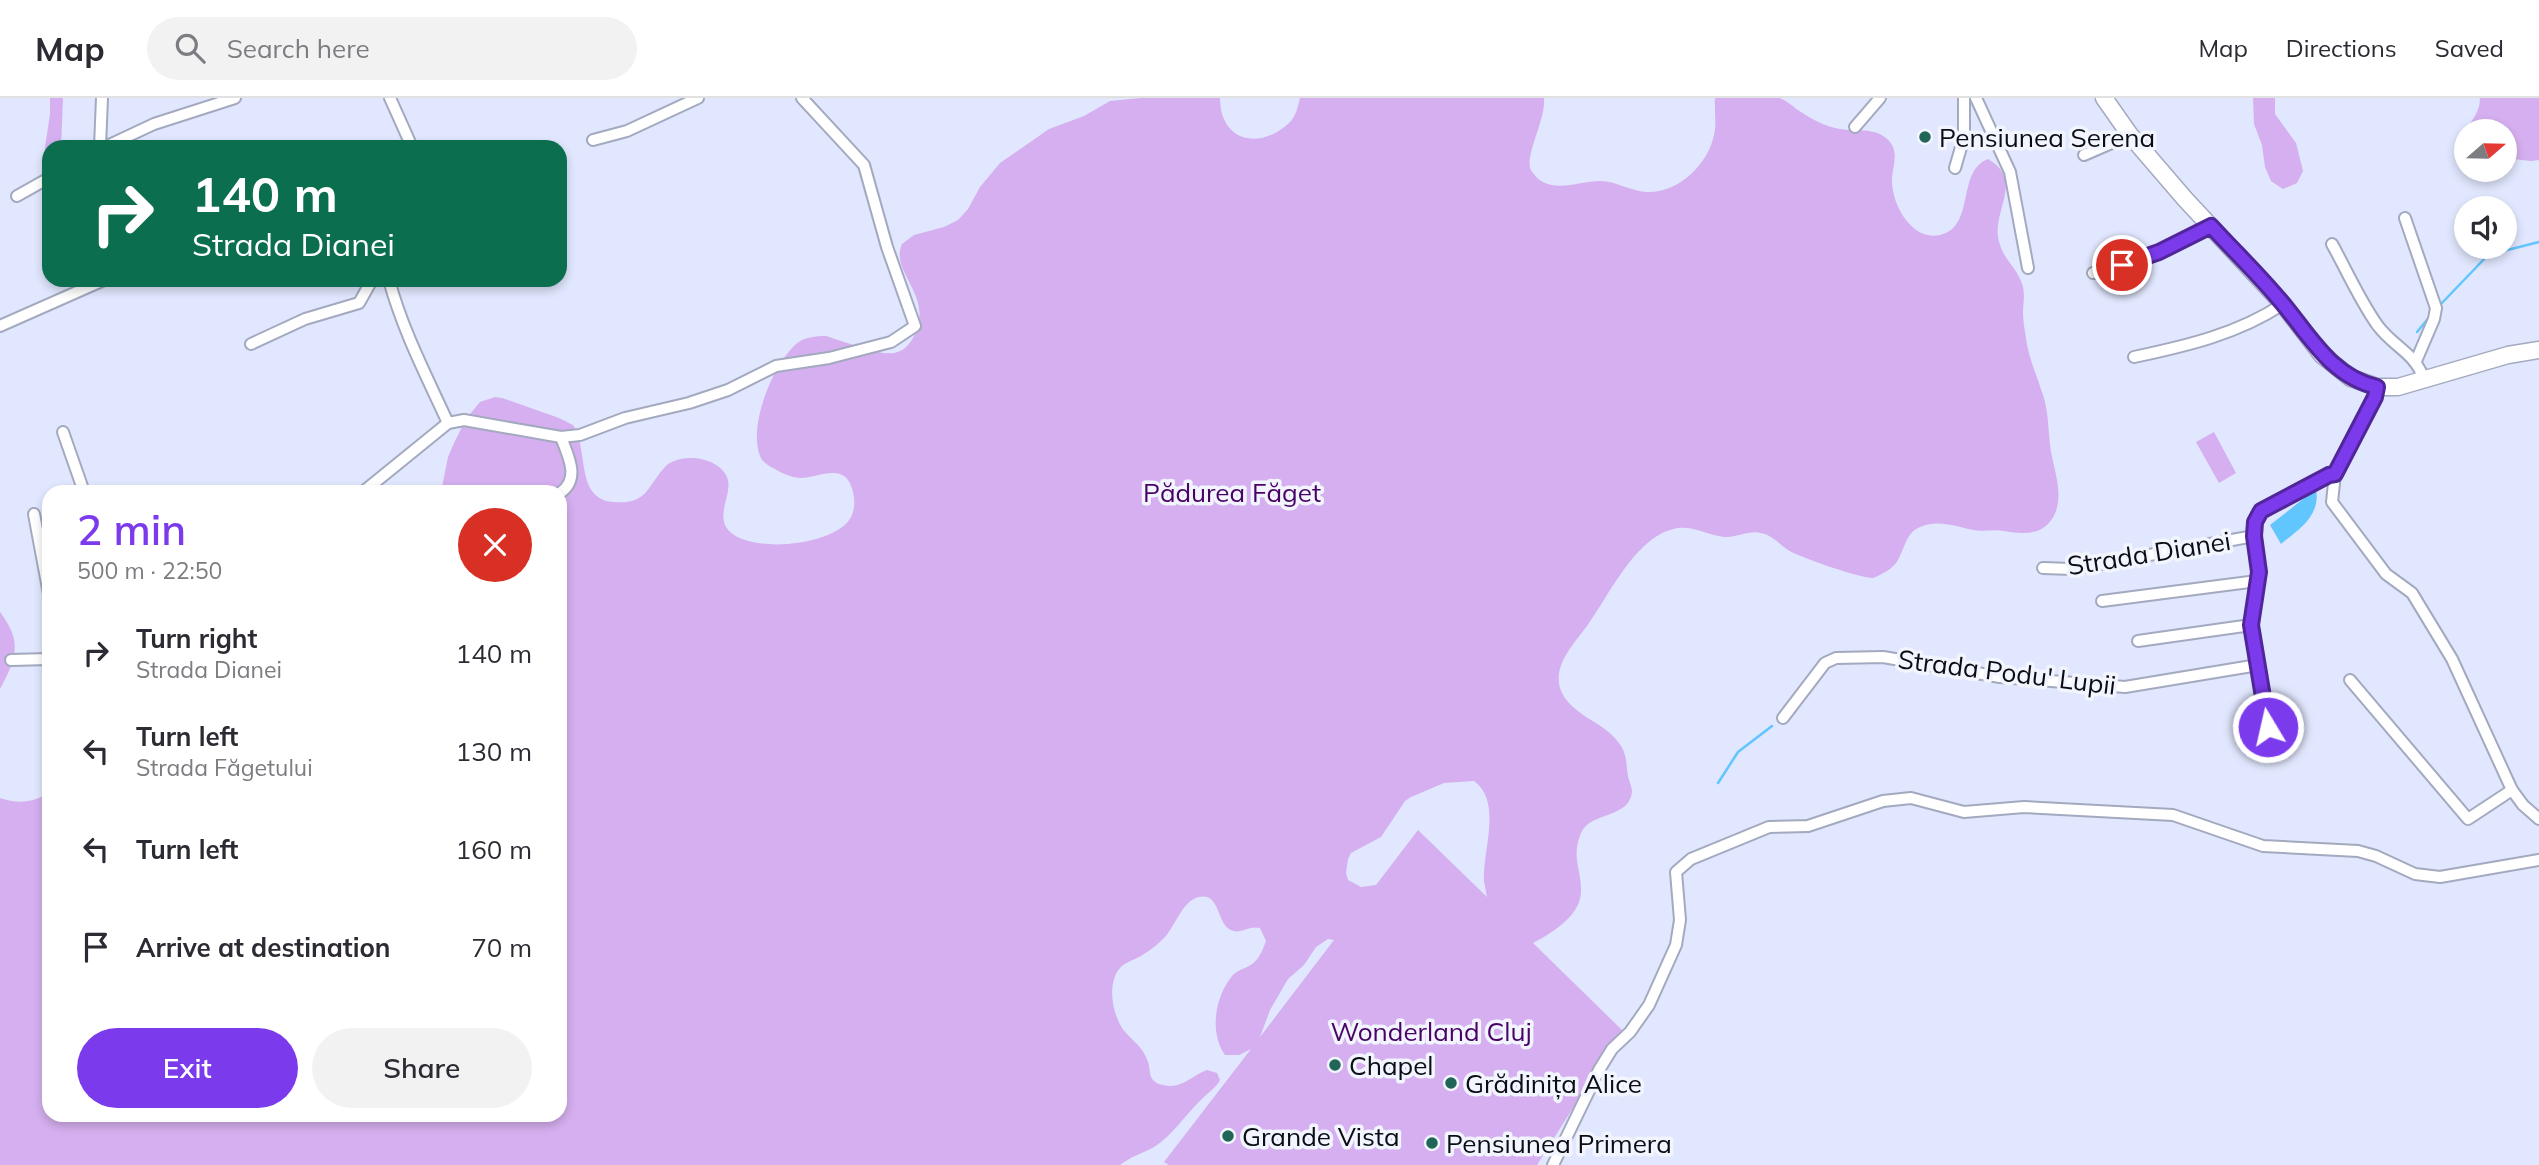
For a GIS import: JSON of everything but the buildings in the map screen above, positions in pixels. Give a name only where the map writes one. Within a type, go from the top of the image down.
[{"type":"main road","points":[[2104,98],[2130,135],[2283,304],[2322,355],[2351,378],[2377,387],[2398,387],[2508,355],[2539,350]]},
{"type":"street","points":[[102,98],[103,140]]},
{"type":"street","points":[[119,140],[154,124],[231,98]]},
{"type":"street","points":[[390,98],[409,140]]},
{"type":"street","points":[[593,139],[627,131],[698,98]]},
{"type":"street","points":[[1855,127],[1880,98]]},
{"type":"street","points":[[1955,168],[1964,137],[1964,98]]},
{"type":"street","points":[[1976,98],[2010,172],[2028,268]]},
{"type":"street","points":[[372,485],[448,423],[464,420],[561,437],[580,435],[625,418],[689,403],[728,390],[776,366],[829,358],[891,342],[915,326],[887,247],[864,165],[808,100]]},
{"type":"street","points":[[2084,155],[2130,135]]},
{"type":"street","points":[[17,196],[42,182]]},
{"type":"street","points":[[2405,218],[2436,308],[2416,361]]},
{"type":"street","points":[[2093,273],[2159,252],[2211,226]]},
{"type":"street","points":[[2332,244],[2375,322],[2387,337],[2416,361],[2424,379]]},
{"type":"street","points":[[0,326],[88,287]]},
{"type":"street","points":[[251,344],[305,319],[359,303],[368,287]]},
{"type":"street","points":[[390,287],[413,351],[448,423]]},
{"type":"street","points":[[2134,357],[2219,336],[2246,325],[2283,304]]},
{"type":"street","points":[[2377,387],[2375,397],[2335,474],[2332,502],[2386,573],[2412,593],[2452,659],[2512,790],[2523,805],[2539,819]]},
{"type":"street","points":[[64,432],[83,485]]},
{"type":"street","points":[[561,437],[572,464],[572,478],[567,487]]},
{"type":"street","name":"Strada Dianei","points":[[2268,727],[2251,625],[2259,572],[2254,536],[2255,522],[2261,511],[2335,474]]},
{"type":"street","points":[[34,514],[42,557]]},
{"type":"street","name":"Strada Dianei","points":[[2043,568],[2073,569],[2254,536]]},
{"type":"street","name":"Strada Dianei","points":[[2102,601],[2257,581]]},
{"type":"street","points":[[2138,641],[2251,625]]},
{"type":"street","name":"Strada Podu' Lupii","points":[[1783,718],[1825,663],[1836,658],[1883,657],[2000,677],[2125,687],[2258,665]]},
{"type":"street","points":[[11,660],[42,659]]},
{"type":"street","points":[[2350,681],[2468,819],[2512,790]]},
{"type":"street","points":[[1553,1165],[1599,1070],[1612,1049],[1630,1032],[1649,1005],[1676,945],[1679,920],[1676,872],[1691,859],[1769,827],[1808,826],[1883,801],[1911,798],[1964,812],[2024,807],[2173,815],[2263,846],[2358,851],[2415,874],[2440,877],[2539,860]]},
{"type":"green space","points":[[50,98],[63,98],[61,140],[46,140]]},
{"type":"green space","name":"Pădurea Făget","points":[[1141,98],[1220,98],[1227,124],[1243,137],[1254,139],[1277,132],[1289,123],[1295,115],[1300,98],[1544,98],[1542,117],[1530,156],[1531,170],[1538,178],[1545,183],[1563,186],[1606,181],[1646,192],[1658,191],[1680,183],[1698,167],[1711,146],[1714,135],[1715,98],[1779,98],[1826,125],[1871,131],[1890,142],[1894,152],[1892,183],[1896,202],[1906,220],[1921,233],[1940,235],[1951,230],[1963,211],[1968,186],[1978,165],[1988,159],[1999,168],[2005,178],[2006,188],[1998,233],[2000,245],[2023,287],[2026,339],[2045,402],[2058,486],[2056,511],[2048,525],[2037,531],[2024,533],[1977,531],[1941,524],[1923,526],[1909,536],[1894,566],[1873,578],[1804,557],[1765,534],[1752,532],[1724,537],[1690,528],[1678,528],[1663,533],[1637,553],[1563,661],[1559,679],[1565,698],[1579,712],[1606,730],[1621,746],[1632,792],[1624,807],[1593,821],[1581,833],[1577,849],[1581,890],[1577,907],[1557,928],[1533,943],[1622,1030],[1537,1165],[1169,1165],[1164,1162],[1251,1049],[1239,1055],[1225,1055],[1217,1036],[1216,1015],[1226,984],[1235,973],[1257,959],[1266,941],[1260,928],[1236,931],[1229,929],[1214,903],[1206,897],[1199,897],[1188,903],[1163,939],[1121,967],[1113,982],[1112,996],[1119,1022],[1144,1053],[1154,1081],[1163,1085],[1176,1085],[1207,1070],[1217,1073],[1220,1080],[1161,1142],[1120,1165],[0,1165],[0,798],[26,801],[42,796],[42,1122],[567,1122],[567,485],[442,485],[448,457],[466,419],[480,402],[495,397],[573,425],[578,435],[588,483],[601,499],[613,502],[633,501],[645,494],[665,467],[672,462],[680,459],[700,459],[718,466],[728,480],[723,515],[726,527],[736,536],[751,542],[790,544],[828,535],[842,527],[853,511],[853,492],[844,476],[831,473],[793,477],[768,465],[760,456],[757,428],[760,412],[779,366],[796,344],[814,337],[826,336],[885,353],[904,349],[914,336],[919,322],[919,309],[901,265],[902,244],[914,235],[944,227],[958,220],[1000,163],[1049,129],[1084,116],[1110,101]],"holes":[[[1474,781],[1483,790],[1488,801],[1489,814],[1484,869],[1487,897],[1418,830],[1376,885],[1361,887],[1348,880],[1346,873],[1351,853],[1381,837],[1405,801],[1444,783]],[[1328,939],[1334,940],[1260,1037],[1270,1010],[1288,979],[1304,965],[1316,947]]]},
{"type":"green space","points":[[2253,98],[2275,98],[2275,114],[2296,143],[2303,171],[2297,183],[2283,189],[2271,181],[2265,167],[2262,145],[2254,124]]},
{"type":"green space","points":[[2480,98],[2539,98],[2539,160],[2517,159],[2517,119],[2473,119]]},
{"type":"green space","points":[[2214,432],[2236,473],[2219,483],[2196,442]]},
{"type":"green space","points":[[0,612],[12,632],[15,650],[10,669],[0,689]]},
{"type":"water","points":[[2316,489],[2317,498],[2312,514],[2281,544],[2270,525]]},
{"type":"waterway","points":[[2440,305],[2488,255],[2539,242]]},
{"type":"waterway","points":[[2417,332],[2431,315]]},
{"type":"waterway","points":[[1718,783],[1738,752],[1772,726]]},
{"type":"place","name":"Pensiunea Serena","points":[[1925,137]]},
{"type":"place","name":"Chapel","points":[[1335,1065]]},
{"type":"place","name":"Grădinița Alice","points":[[1451,1083]]},
{"type":"place","name":"Grande Vista","points":[[1228,1136]]},
{"type":"place","name":"Pensiunea Primera","points":[[1432,1143]]},
{"type":"route","points":[[2122,265],[2159,252],[2211,226],[2262,279],[2322,355],[2351,378],[2377,387],[2375,397],[2335,474],[2261,511],[2255,522],[2254,536],[2259,572],[2251,625],[2268,727]]},
{"type":"park label","name":"Wonderland Cluj","points":[[1431,1031]]}]
